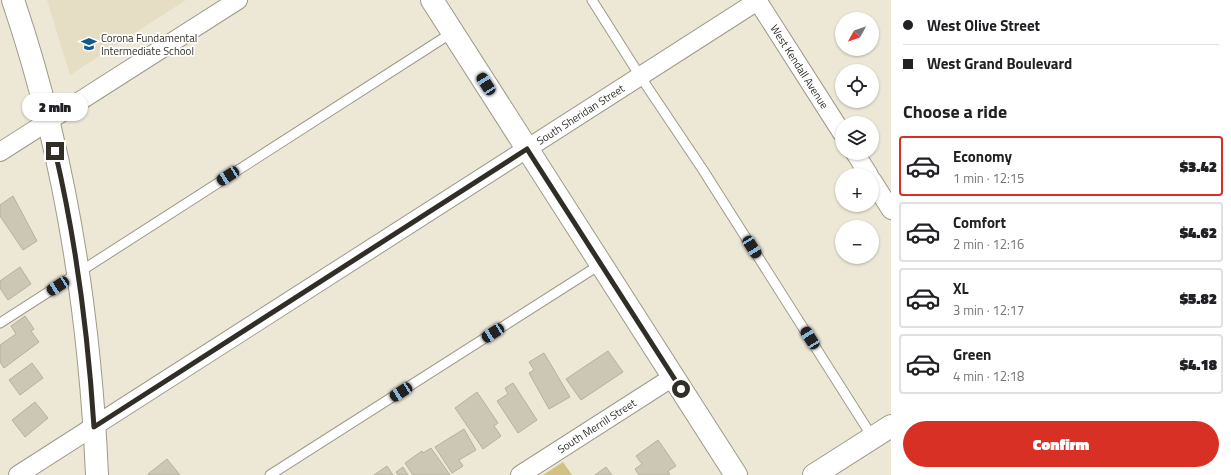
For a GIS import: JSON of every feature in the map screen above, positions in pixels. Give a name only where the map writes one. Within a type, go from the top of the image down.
[{"type":"street","points":[[13,0],[31,57],[48,122],[62,182],[78,272],[88,349],[97,475]]},
{"type":"street","points":[[0,152],[238,0]]},
{"type":"street","points":[[432,0],[736,475]]},
{"type":"street","name":"South Sheridan Street","points":[[18,475],[758,0]]},
{"type":"street","name":"West Kendall Avenue","points":[[758,0],[835,122]]},
{"type":"street","points":[[879,191],[891,210]]},
{"type":"street","name":"South Merrill Street","points":[[520,475],[673,377]]},
{"type":"street","points":[[814,475],[882,432]]},
{"type":"lane","points":[[592,0],[640,76],[703,170],[882,432]]},
{"type":"lane","points":[[0,323],[453,32]]},
{"type":"lane","points":[[270,475],[601,264]]},
{"type":"shaded area","name":"Corona Fundamental Intermediate School","points":[[47,0],[186,0],[70,75]]},
{"type":"shaded area","points":[[563,462],[572,475],[543,475]]},
{"type":"building","points":[[13,196],[37,241],[23,250],[0,216],[0,205]]},
{"type":"building","points":[[20,267],[31,284],[8,300],[0,288],[0,281]]},
{"type":"building","points":[[25,316],[34,329],[31,331],[39,342],[4,368],[0,362],[0,345],[16,334],[11,326]]},
{"type":"building","points":[[608,351],[623,372],[581,400],[566,379]]},
{"type":"building","points":[[544,353],[570,397],[549,409],[529,373],[534,370],[529,362]]},
{"type":"building","points":[[32,363],[43,378],[20,395],[9,380]]},
{"type":"building","points":[[513,383],[537,420],[518,433],[497,401],[508,394],[505,388]]},
{"type":"building","points":[[477,392],[498,423],[494,426],[501,436],[483,449],[455,408]]},
{"type":"building","points":[[35,402],[48,418],[25,437],[12,420]]},
{"type":"building","points":[[464,429],[476,450],[459,460],[463,466],[452,473],[435,447]]},
{"type":"building","points":[[658,440],[676,466],[668,471],[670,475],[639,475],[635,469],[642,464],[636,456]]},
{"type":"building","points":[[431,448],[450,475],[413,475],[405,463],[422,451],[423,453]]},
{"type":"building","points":[[167,459],[180,475],[148,474]]},
{"type":"building","points":[[387,466],[393,475],[374,475]]},
{"type":"building","points":[[403,467],[408,475],[398,475],[396,472]]},
{"type":"building","points":[[606,467],[612,475],[595,475]]},
{"type":"place","name":"Corona Fundamental Intermediate School","points":[[89,44]]},
{"type":"route","points":[[55,151],[69,219],[81,290],[90,369],[94,427],[527,149],[681,389]]}]
